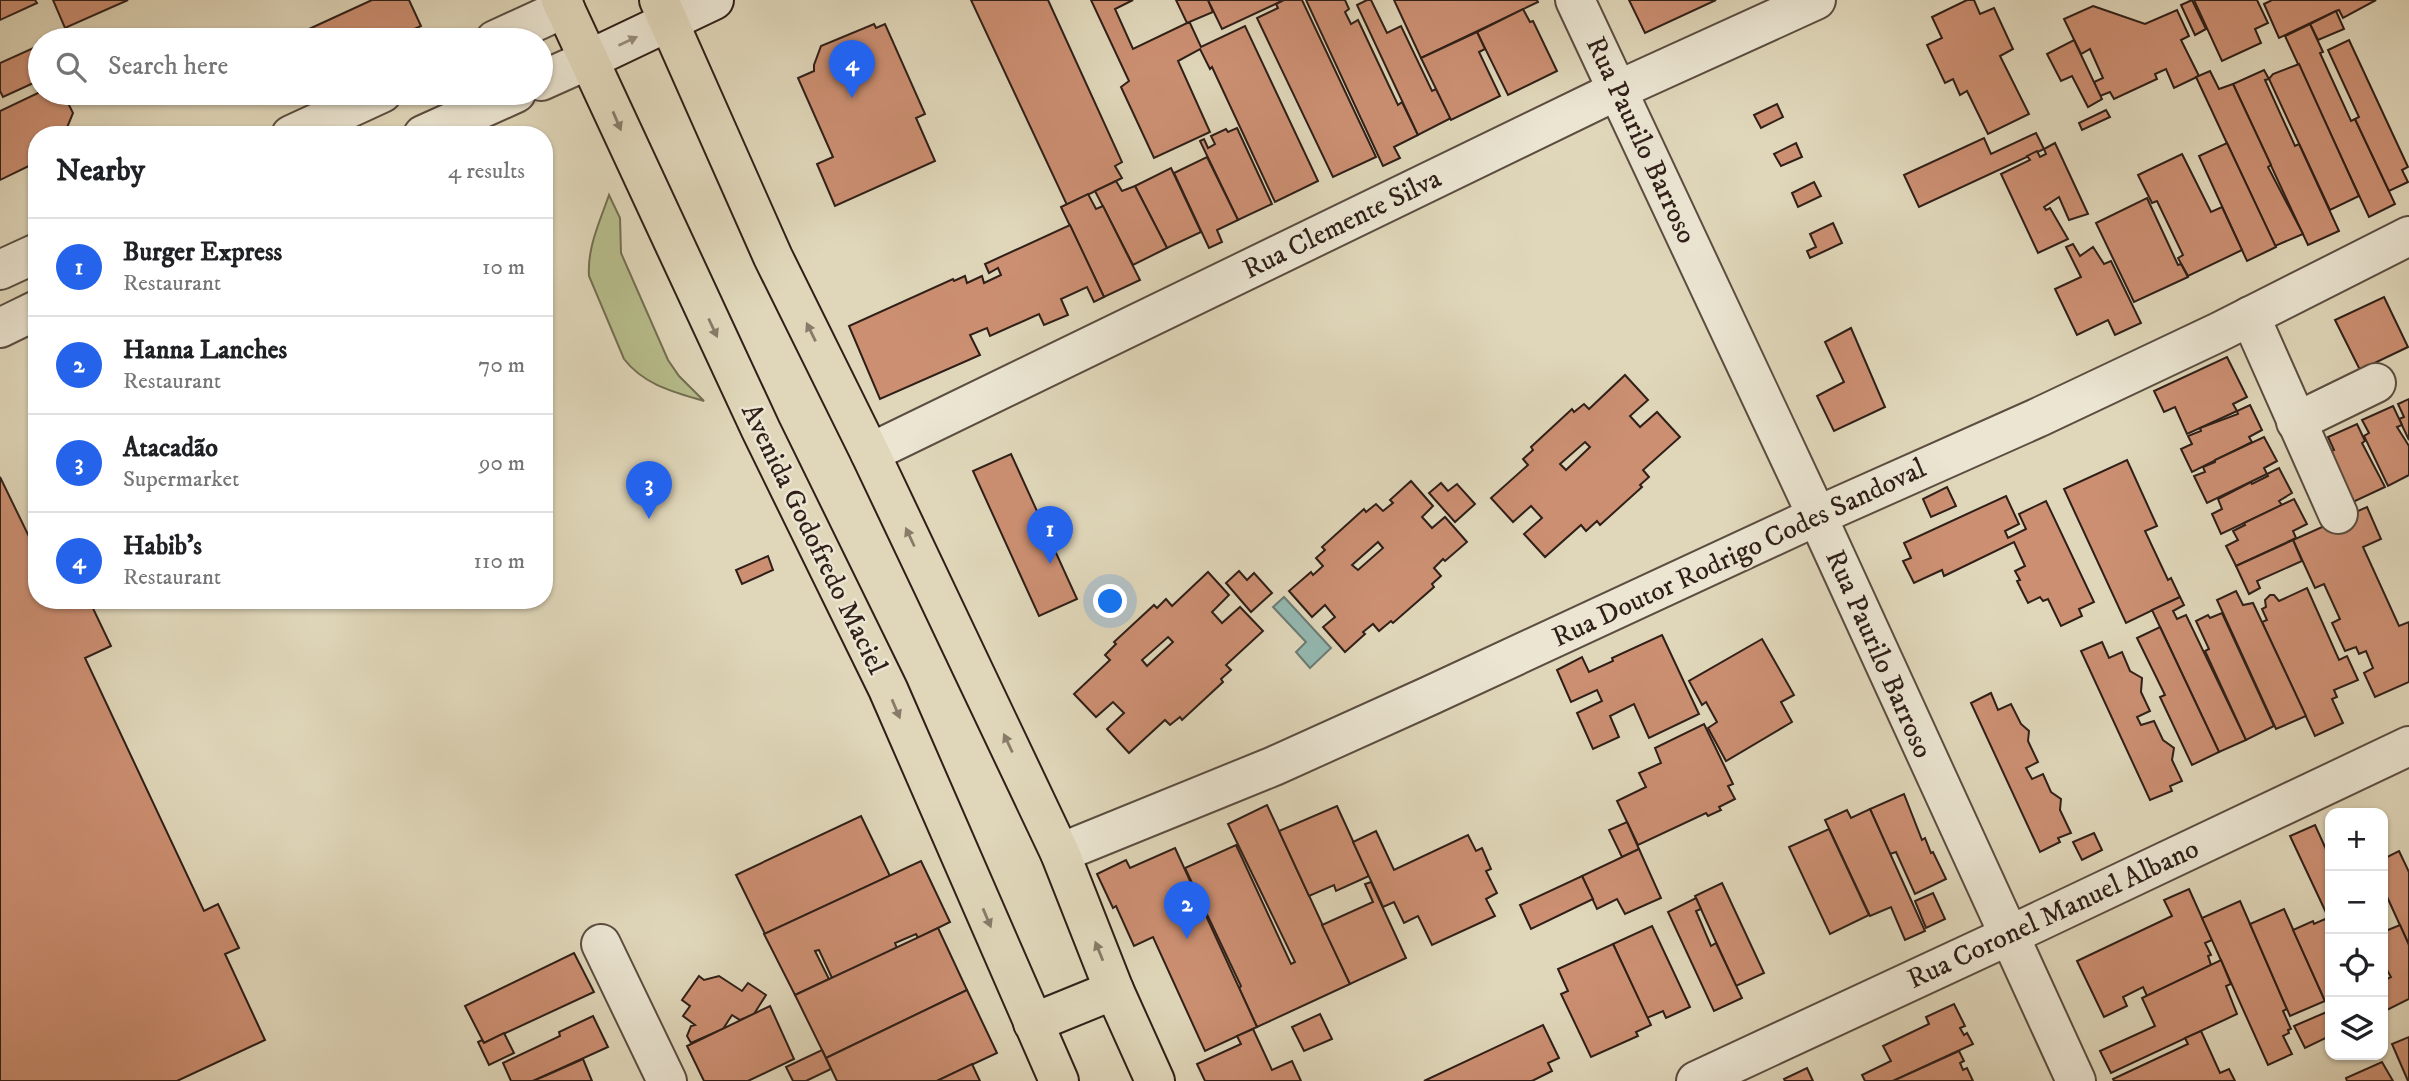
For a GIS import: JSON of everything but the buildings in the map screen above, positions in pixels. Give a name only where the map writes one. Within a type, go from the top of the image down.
[{"type":"main road","name":"Avenida Godofredo Maciel","points":[[569,3],[588,60],[755,418],[888,690],[1059,1081]]},
{"type":"main road","points":[[664,11],[773,257],[870,453],[1060,853],[1114,990],[1154,1081]]},
{"type":"main road","points":[[1032,1023],[1114,990]]},
{"type":"street","points":[[553,76],[588,60],[664,11],[714,0]]},
{"type":"street","name":"Rua Paurilo Barroso","points":[[1576,0],[2076,1081]]},
{"type":"street","name":"Rua Clemente Silva","points":[[870,453],[1618,90],[1816,0]]},
{"type":"street","points":[[519,28],[569,3]]},
{"type":"street","points":[[310,126],[356,105]]},
{"type":"street","points":[[443,126],[489,105]]},
{"type":"street","name":"Rua Doutor Rodrigo Codes Sandoval","points":[[1060,853],[1274,766],[1816,516],[2037,418],[2409,236]]},
{"type":"street","points":[[0,270],[28,257]]},
{"type":"street","points":[[0,328],[28,314]]},
{"type":"street","points":[[2250,316],[2337,514]]},
{"type":"street","points":[[2296,422],[2376,383]]},
{"type":"street","name":"Rua Coronel Manuel Albano","points":[[1696,1081],[2409,746]]},
{"type":"street","points":[[601,944],[667,1081]]},
{"type":"green space","points":[[609,195],[620,218],[621,253],[668,360],[679,376],[704,401],[650,381],[624,359],[589,276],[592,245]]},
{"type":"water","points":[[1284,597],[1331,648],[1310,668],[1296,652],[1306,642],[1273,607]]},
{"type":"place","name":"Habib's","points":[[852,98]]},
{"type":"place","name":"Atacadão","points":[[649,519]]},
{"type":"place","name":"Burger Express","points":[[1050,564]]},
{"type":"place","name":"Hanna Lanches","points":[[1187,939]]}]
